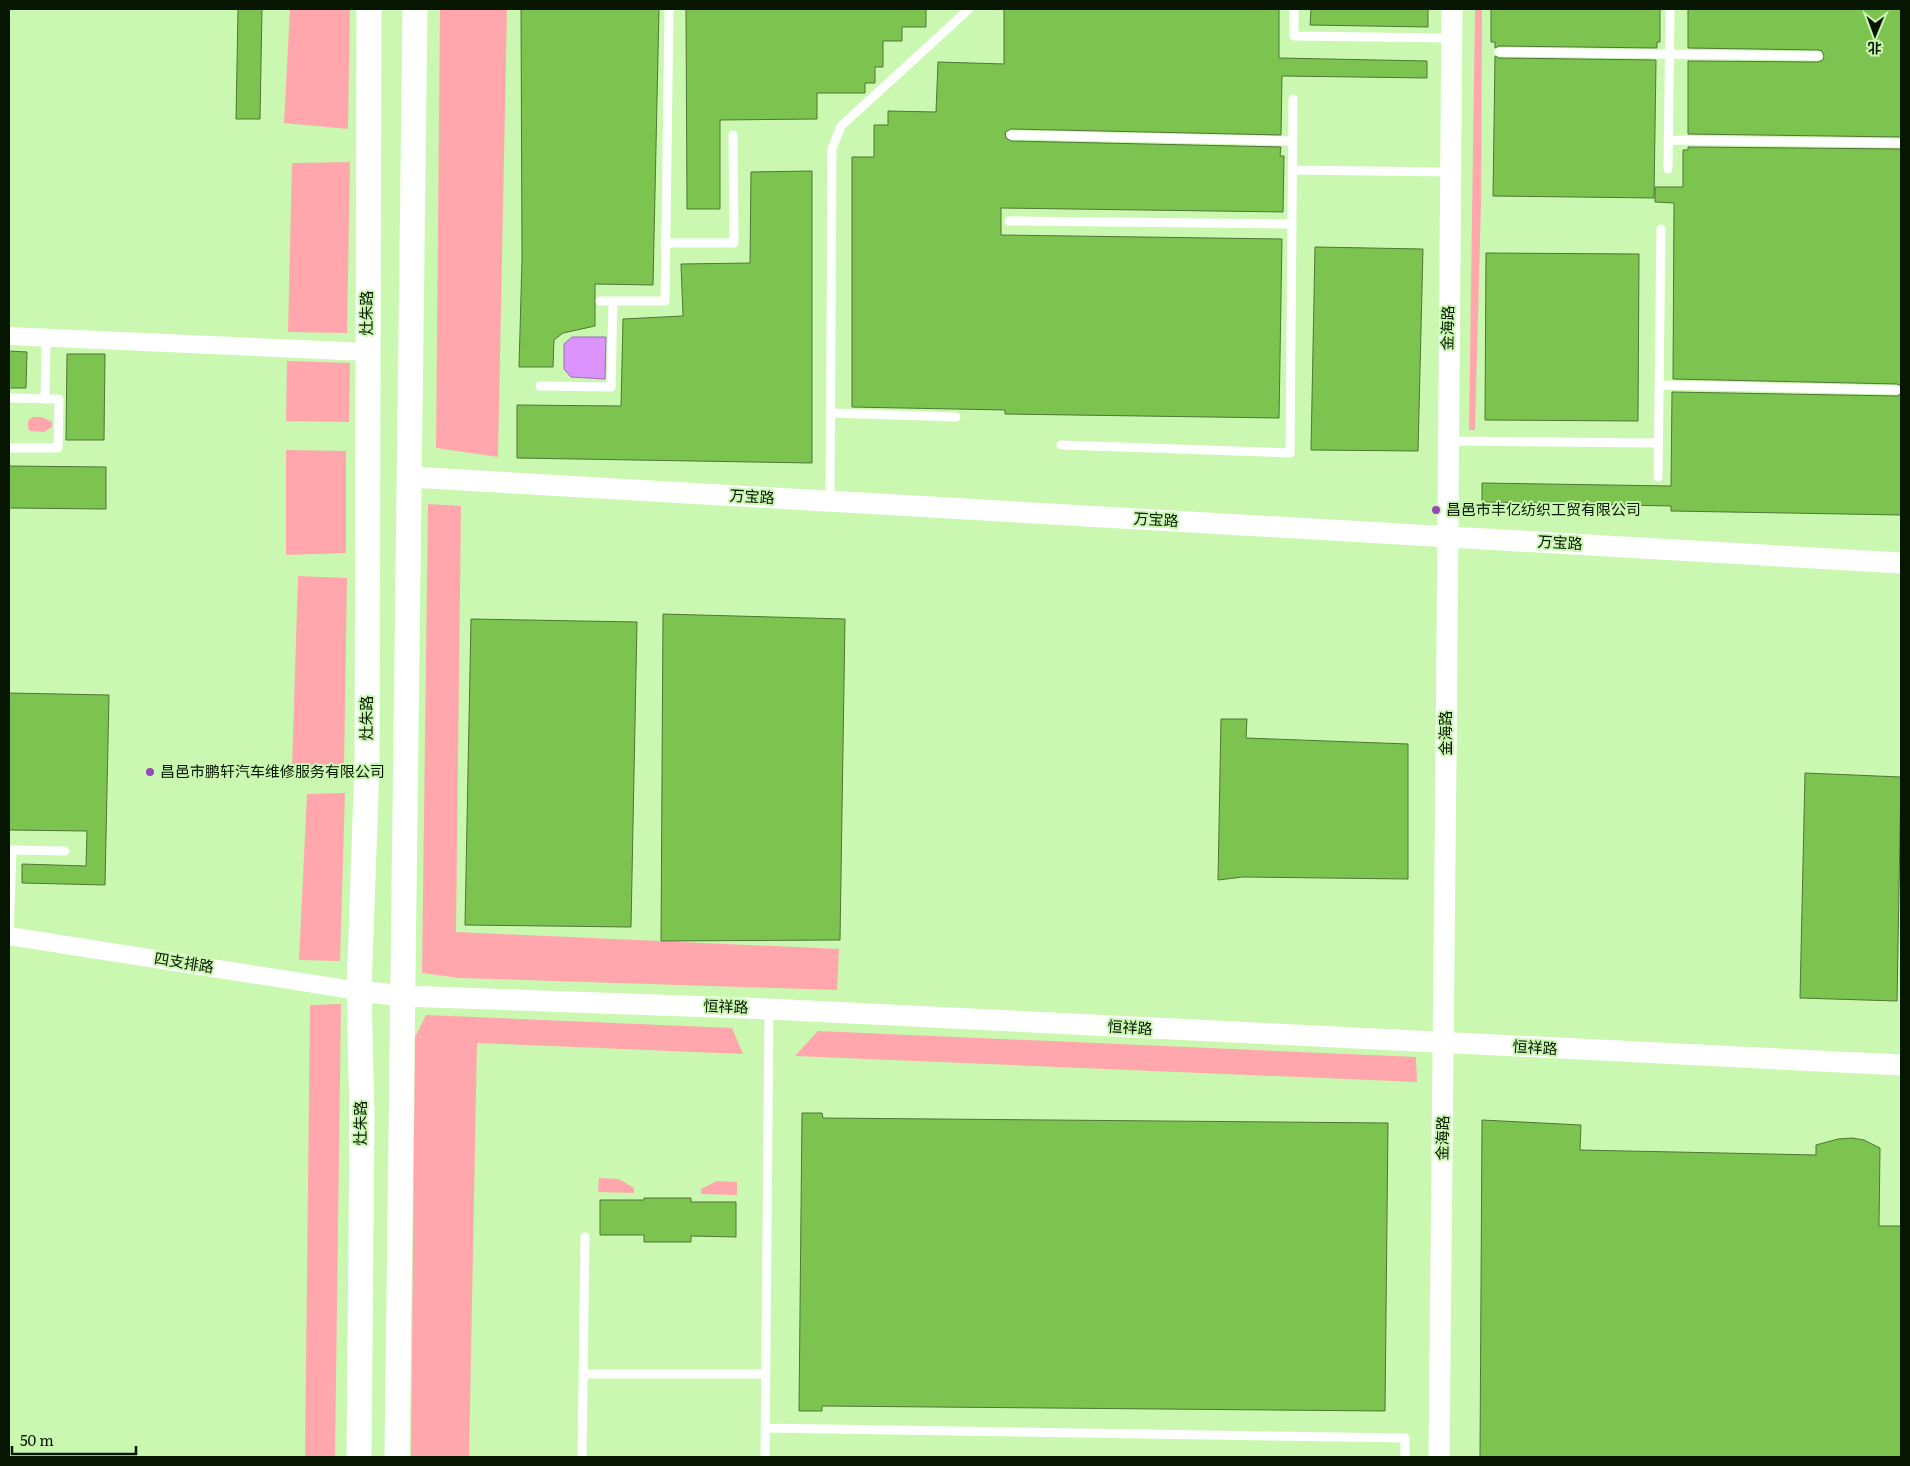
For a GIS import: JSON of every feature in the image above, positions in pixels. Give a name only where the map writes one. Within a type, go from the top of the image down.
[{"type":"main road","name":"灶朱路","points":[[359,1457],[362,1116],[359,991],[367,764],[366,352],[368,9]]},
{"type":"main road","points":[[398,1457],[416,9]]},
{"type":"street","name":"金海路","points":[[1439,1457],[1445,1044],[1446,537],[1452,9]]},
{"type":"street","points":[[9,336],[366,352]]},
{"type":"street","name":"万宝路","points":[[410,477],[1901,563]]},
{"type":"street","name":"四支排路","points":[[9,936],[359,991]]},
{"type":"street","name":"恒祥路","points":[[359,991],[403,996],[769,1009],[1445,1044],[1901,1065]]},
{"type":"lane","points":[[600,301],[665,301],[669,9]]},
{"type":"lane","points":[[830,501],[832,148],[841,126],[969,9]]},
{"type":"lane","points":[[1294,9],[1294,36],[1451,38]]},
{"type":"lane","points":[[1668,169],[1670,9]]},
{"type":"lane","points":[[1500,52],[1818,56]]},
{"type":"lane","points":[[1061,445],[1290,453],[1293,99]]},
{"type":"lane","points":[[665,243],[734,243],[734,135]]},
{"type":"lane","points":[[1011,135],[1292,141]]},
{"type":"lane","points":[[1668,140],[1901,143]]},
{"type":"lane","points":[[1292,170],[1450,172]]},
{"type":"lane","points":[[1009,221],[1292,224]]},
{"type":"lane","points":[[1658,477],[1661,229]]},
{"type":"lane","points":[[540,386],[612,387],[613,301]]},
{"type":"lane","points":[[45,399],[46,338]]},
{"type":"lane","points":[[1659,386],[1897,390]]},
{"type":"lane","points":[[9,398],[59,399],[58,448],[9,448]]},
{"type":"lane","points":[[830,413],[956,417]]},
{"type":"lane","points":[[1447,441],[1658,443]]},
{"type":"lane","points":[[9,936],[12,850],[65,851]]},
{"type":"lane","points":[[765,1457],[769,1009]]},
{"type":"lane","points":[[582,1457],[585,1237]]},
{"type":"lane","points":[[583,1374],[765,1374]]},
{"type":"lane","points":[[765,1428],[1405,1438],[1405,1457]]},
{"type":"shaded area","points":[[290,9],[350,9],[348,129],[284,123]]},
{"type":"shaded area","points":[[440,9],[507,9],[498,457],[436,448]]},
{"type":"shaded area","points":[[1475,9],[1482,9],[1481,203],[1475,430],[1469,430]]},
{"type":"shaded area","points":[[350,162],[347,333],[288,332],[292,163]]},
{"type":"shaded area","points":[[572,337],[606,337],[605,379],[571,377],[564,369],[564,344]]},
{"type":"shaded area","points":[[287,361],[350,363],[349,422],[286,421]]},
{"type":"shaded area","points":[[32,417],[42,417],[52,422],[52,427],[44,432],[30,431],[28,421]]},
{"type":"shaded area","points":[[286,450],[346,451],[346,553],[286,555]]},
{"type":"shaded area","points":[[428,504],[461,506],[456,932],[839,949],[837,990],[459,978],[422,973]]},
{"type":"shaded area","points":[[298,576],[347,578],[344,768],[292,767]]},
{"type":"shaded area","points":[[345,793],[340,961],[299,960],[307,794]]},
{"type":"shaded area","points":[[341,1004],[335,1457],[305,1457],[310,1005]]},
{"type":"shaded area","points":[[426,1015],[732,1028],[743,1054],[477,1043],[469,1457],[411,1457],[415,1037]]},
{"type":"shaded area","points":[[818,1031],[1416,1057],[1417,1082],[795,1056]]},
{"type":"shaded area","points":[[599,1178],[619,1179],[634,1188],[634,1193],[598,1192]]},
{"type":"shaded area","points":[[717,1181],[737,1182],[737,1195],[701,1194],[701,1189]]},
{"type":"building","points":[[238,9],[262,9],[260,119],[236,119]]},
{"type":"building","points":[[521,9],[659,9],[653,285],[595,284],[595,326],[563,333],[554,340],[553,367],[519,367],[522,260]]},
{"type":"building","points":[[686,9],[926,9],[926,27],[902,27],[902,41],[883,41],[883,67],[875,67],[875,83],[865,83],[865,93],[817,93],[817,119],[720,120],[720,209],[687,209]]},
{"type":"building","points":[[1004,9],[1279,9],[1279,58],[1427,61],[1427,78],[1282,76],[1281,135],[1011,129],[1005,132],[1006,138],[1011,141],[1281,147],[1280,156],[1284,156],[1283,212],[1001,208],[1001,235],[1282,239],[1279,418],[1005,414],[1005,410],[852,407],[852,157],[874,157],[874,125],[888,125],[888,111],[936,112],[938,62],[1004,64]]},
{"type":"building","points":[[1311,9],[1428,9],[1428,27],[1310,25]]},
{"type":"building","points":[[1491,9],[1660,9],[1660,42],[1657,42],[1657,48],[1499,46],[1495,48],[1495,42],[1491,42]]},
{"type":"building","points":[[1688,9],[1901,9],[1901,137],[1688,134],[1688,61],[1818,62],[1823,60],[1824,56],[1822,51],[1818,50],[1688,48]]},
{"type":"building","points":[[1495,56],[1499,58],[1656,60],[1654,198],[1493,196]]},
{"type":"building","points":[[1688,147],[1901,149],[1901,386],[1897,384],[1673,379],[1674,203],[1655,202],[1655,187],[1683,187],[1683,150],[1688,150]]},
{"type":"building","points":[[812,171],[812,463],[517,458],[517,405],[621,406],[623,319],[683,316],[681,264],[750,263],[751,172]]},
{"type":"building","points":[[1315,247],[1423,249],[1418,451],[1311,450]]},
{"type":"building","points":[[1486,253],[1639,254],[1638,421],[1485,420]]},
{"type":"building","points":[[9,351],[27,352],[26,388],[9,388]]},
{"type":"building","points":[[67,354],[105,354],[104,440],[66,440]]},
{"type":"building","points":[[1672,392],[1897,396],[1901,394],[1901,515],[1671,511],[1671,506],[1482,502],[1482,483],[1671,486]]},
{"type":"building","points":[[9,466],[106,467],[106,509],[9,508]]},
{"type":"building","points":[[663,614],[845,619],[840,940],[661,941]]},
{"type":"building","points":[[471,619],[637,622],[631,927],[465,925]]},
{"type":"building","points":[[9,693],[109,695],[105,885],[22,883],[22,864],[86,866],[87,831],[9,830]]},
{"type":"building","points":[[1221,719],[1247,719],[1246,738],[1408,744],[1408,879],[1243,877],[1218,880]]},
{"type":"building","points":[[1805,773],[1901,777],[1897,1001],[1800,998]]},
{"type":"building","points":[[802,1113],[822,1113],[823,1118],[1388,1123],[1385,1411],[822,1406],[822,1411],[799,1411]]},
{"type":"building","points":[[1482,1120],[1581,1125],[1580,1150],[1816,1155],[1816,1145],[1838,1139],[1852,1138],[1864,1140],[1880,1148],[1879,1226],[1901,1226],[1901,1457],[1480,1457]]},
{"type":"building","points":[[644,1198],[691,1198],[691,1202],[736,1202],[736,1237],[691,1236],[691,1242],[644,1242],[644,1235],[600,1235],[600,1200],[644,1200]]},
{"type":"place","name":"昌邑市丰亿纺织工贸有限公司","points":[[1436,510]]},
{"type":"place","name":"昌邑市鹏轩汽车维修服务有限公司","points":[[150,772]]}]
